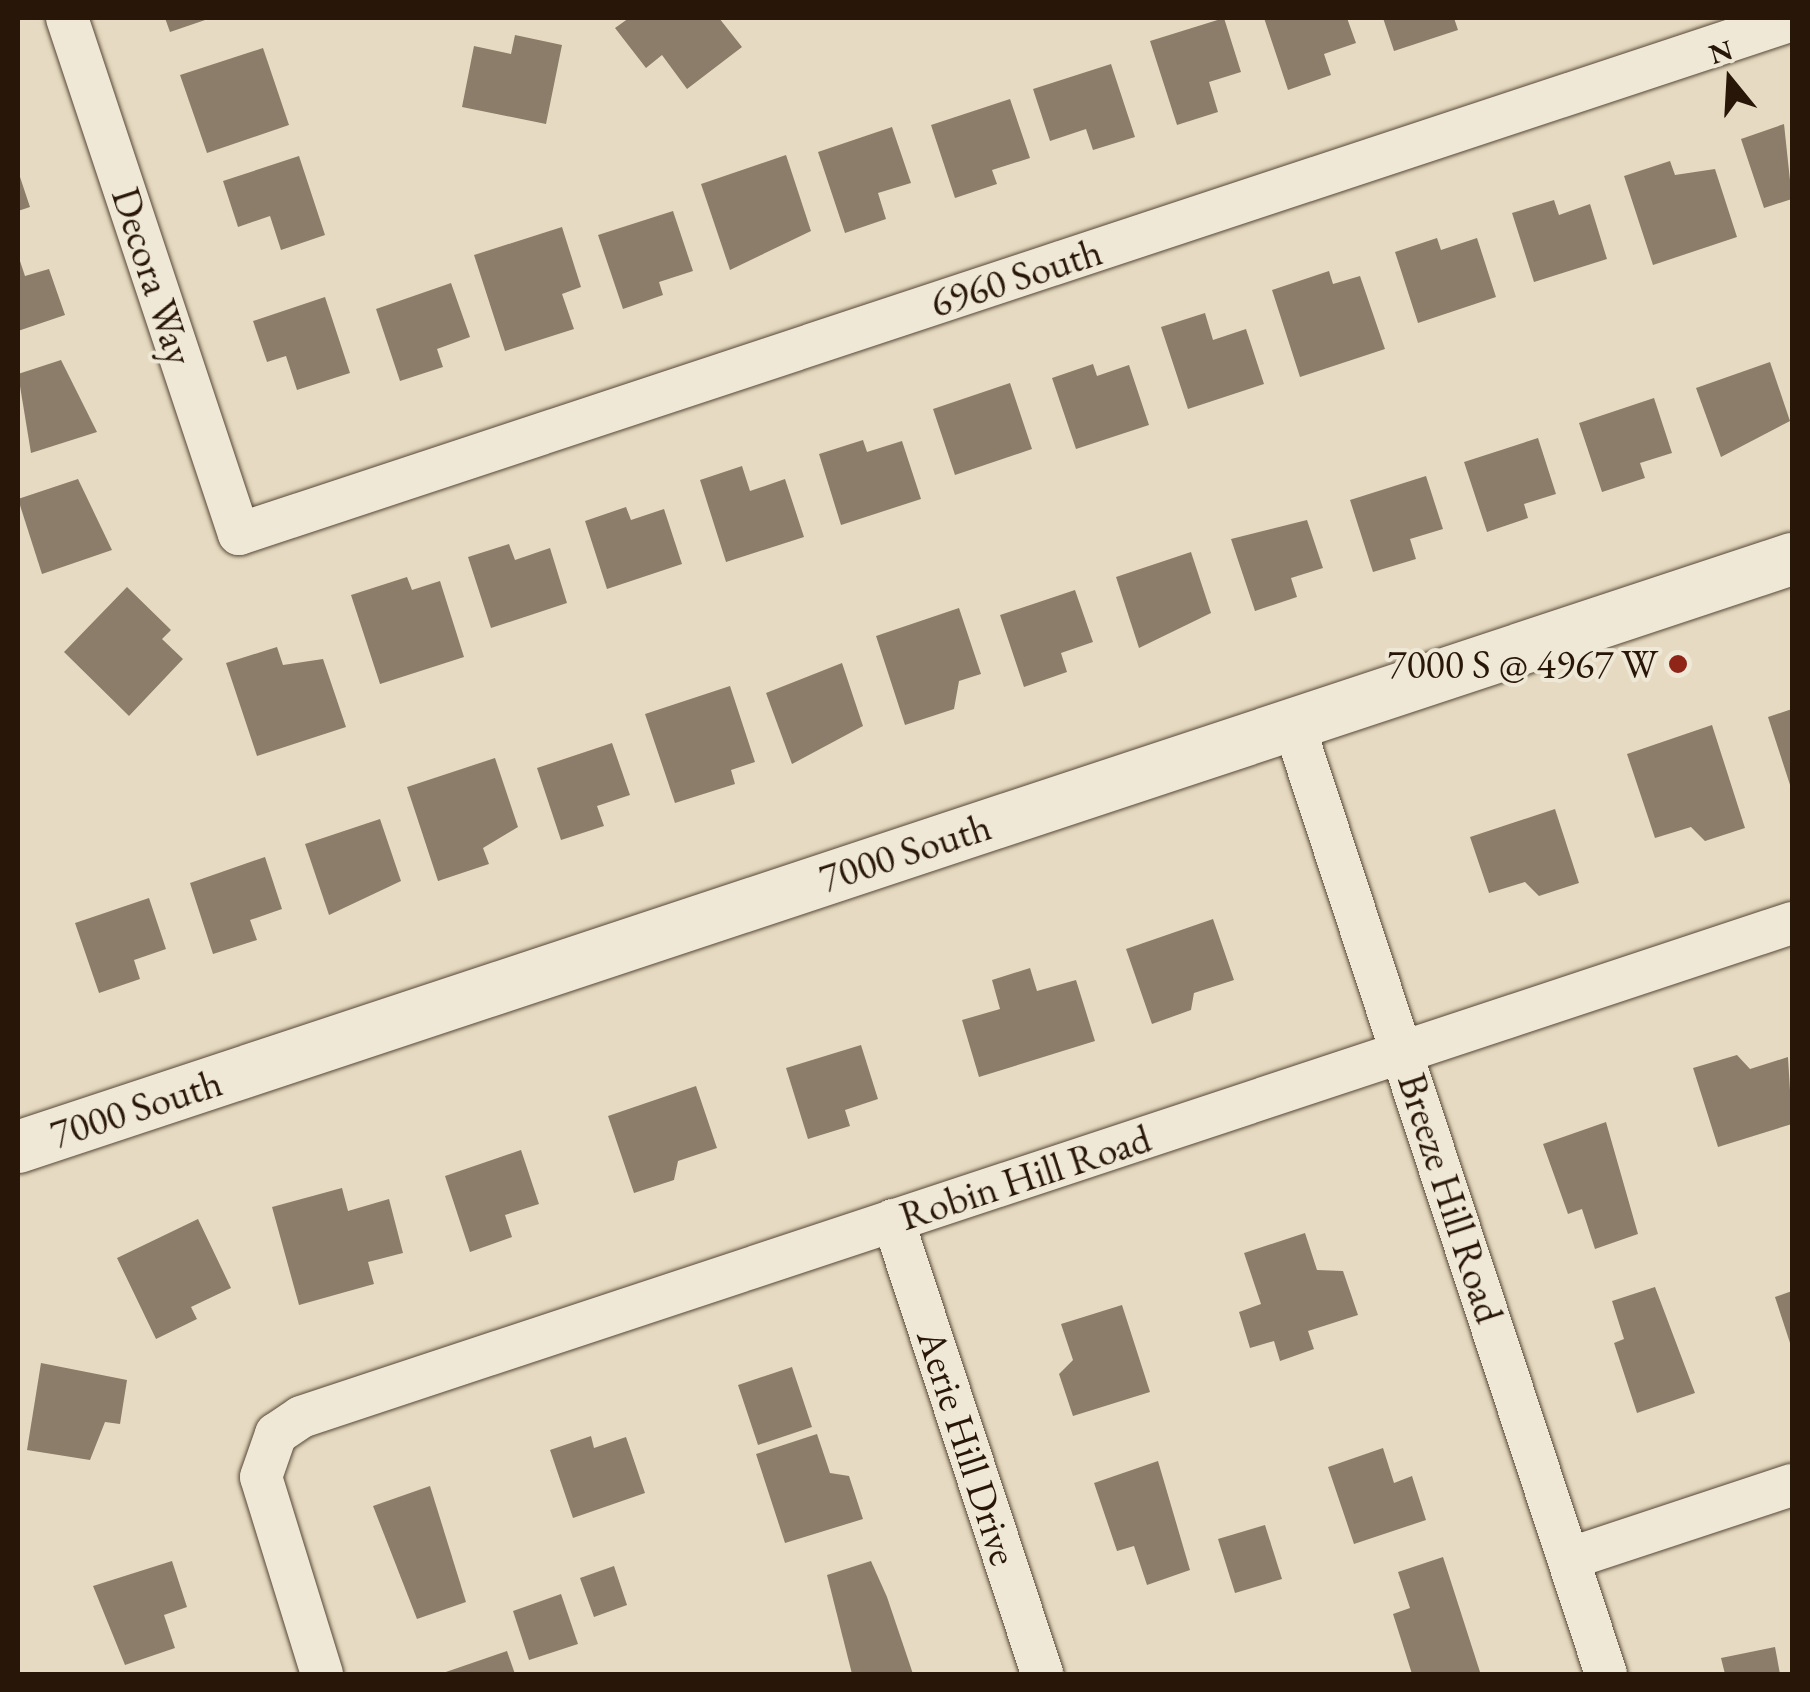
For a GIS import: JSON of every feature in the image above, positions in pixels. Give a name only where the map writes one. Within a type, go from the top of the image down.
[{"type":"street","name":"Decora Way","points":[[67,18],[239,534]]},
{"type":"street","name":"6960 South","points":[[239,534],[1792,20]]},
{"type":"street","name":"7000 South","points":[[18,1147],[1792,559]]},
{"type":"street","name":"Breeze Hill Road","points":[[1293,723],[1606,1674]]},
{"type":"street","name":"Robin Hill Road","points":[[322,1674],[267,1508],[268,1447],[316,1411],[1792,923]]},
{"type":"street","name":"Aerie Hill Drive","points":[[893,1220],[1042,1674]]},
{"type":"street","points":[[1570,1558],[1792,1485]]},
{"type":"building","points":[[165,18],[211,18],[170,32]]},
{"type":"building","points":[[629,18],[719,18],[742,47],[687,89],[662,55],[646,68],[615,28]]},
{"type":"building","points":[[1224,18],[1241,72],[1209,82],[1218,112],[1177,125],[1150,41]]},
{"type":"building","points":[[1264,18],[1347,18],[1356,43],[1324,54],[1331,75],[1288,90]]},
{"type":"building","points":[[1383,18],[1454,18],[1458,30],[1394,51]]},
{"type":"building","points":[[515,35],[562,45],[546,124],[462,107],[474,46],[511,54]]},
{"type":"building","points":[[263,48],[289,125],[207,153],[180,75]]},
{"type":"building","points":[[1111,64],[1135,137],[1093,150],[1086,129],[1050,141],[1033,89]]},
{"type":"building","points":[[1010,99],[1030,158],[992,170],[997,184],[955,198],[931,125]]},
{"type":"building","points":[[1784,124],[1792,199],[1764,208],[1741,139]]},
{"type":"building","points":[[892,127],[911,183],[878,193],[886,219],[845,233],[818,152]]},
{"type":"building","points":[[786,155],[811,231],[730,270],[701,184]]},
{"type":"building","points":[[299,156],[325,235],[281,250],[270,216],[238,227],[223,181]]},
{"type":"building","points":[[1670,161],[1675,175],[1715,169],[1737,237],[1653,265],[1624,176]]},
{"type":"building","points":[[18,171],[30,207],[18,211]]},
{"type":"building","points":[[1554,200],[1559,215],[1590,204],[1607,259],[1534,282],[1512,213]]},
{"type":"building","points":[[673,211],[693,271],[659,282],[663,295],[623,309],[598,235]]},
{"type":"building","points":[[562,227],[581,287],[562,294],[574,329],[505,351],[474,255]]},
{"type":"building","points":[[1437,238],[1441,250],[1477,238],[1496,297],[1418,323],[1395,252]]},
{"type":"building","points":[[18,255],[25,276],[49,269],[65,315],[18,331]]},
{"type":"building","points":[[1329,271],[1333,284],[1360,276],[1385,349],[1300,377],[1272,290]]},
{"type":"building","points":[[451,283],[470,337],[437,349],[443,367],[400,381],[376,309]]},
{"type":"building","points":[[325,297],[350,373],[297,390],[286,356],[267,362],[253,321]]},
{"type":"building","points":[[1205,313],[1213,340],[1246,329],[1264,384],[1188,409],[1161,327]]},
{"type":"building","points":[[61,360],[97,432],[31,453],[18,374]]},
{"type":"building","points":[[1770,362],[1790,421],[1721,457],[1696,388]]},
{"type":"building","points":[[1093,364],[1097,376],[1129,365],[1149,425],[1076,449],[1052,378]]},
{"type":"building","points":[[1010,383],[1032,449],[955,475],[933,409]]},
{"type":"building","points":[[1654,398],[1672,453],[1640,463],[1645,478],[1602,492],[1579,423]]},
{"type":"building","points":[[1538,438],[1556,494],[1524,504],[1528,518],[1487,532],[1464,462]]},
{"type":"building","points":[[863,440],[867,452],[902,441],[921,499],[841,525],[819,454]]},
{"type":"building","points":[[742,466],[750,491],[785,479],[804,537],[726,562],[700,480]]},
{"type":"building","points":[[1426,476],[1443,529],[1410,539],[1416,559],[1373,572],[1350,500]]},
{"type":"building","points":[[78,479],[112,550],[42,574],[18,499]]},
{"type":"building","points":[[626,507],[631,520],[664,509],[682,564],[607,589],[585,521]]},
{"type":"building","points":[[1307,520],[1323,568],[1291,578],[1297,597],[1255,611],[1231,539]]},
{"type":"building","points":[[509,544],[515,560],[550,548],[567,603],[491,628],[468,557]]},
{"type":"building","points":[[1191,552],[1211,613],[1139,648],[1116,577]]},
{"type":"building","points":[[407,577],[412,590],[440,581],[464,657],[380,684],[351,595]]},
{"type":"building","points":[[127,587],[171,630],[162,639],[183,659],[129,716],[64,652]]},
{"type":"building","points":[[1075,590],[1093,642],[1061,653],[1067,672],[1024,687],[1000,615]]},
{"type":"building","points":[[959,608],[981,674],[959,681],[954,709],[905,725],[876,636]]},
{"type":"building","points":[[277,647],[283,665],[323,659],[346,727],[257,756],[226,663]]},
{"type":"building","points":[[842,663],[863,726],[792,764],[766,693]]},
{"type":"building","points":[[730,686],[755,762],[731,770],[735,784],[675,803],[645,714]]},
{"type":"building","points":[[1792,709],[1792,791],[1768,717]]},
{"type":"building","points":[[1712,725],[1745,828],[1705,841],[1691,827],[1655,838],[1627,754]]},
{"type":"building","points":[[612,743],[630,795],[597,806],[604,826],[561,840],[537,768]]},
{"type":"building","points":[[495,758],[518,827],[483,848],[489,864],[438,881],[407,787]]},
{"type":"building","points":[[1555,809],[1579,883],[1539,896],[1525,882],[1489,893],[1470,837]]},
{"type":"building","points":[[380,819],[401,881],[329,915],[305,844]]},
{"type":"building","points":[[265,857],[282,909],[250,920],[257,940],[213,954],[190,883]]},
{"type":"building","points":[[149,898],[166,949],[134,960],[140,979],[99,993],[75,923]]},
{"type":"building","points":[[1213,919],[1234,980],[1194,993],[1191,1010],[1152,1024],[1126,949]]},
{"type":"building","points":[[1030,968],[1037,991],[1076,980],[1095,1041],[979,1077],[962,1020],[1000,1009],[992,980]]},
{"type":"building","points":[[861,1045],[878,1099],[845,1110],[850,1126],[808,1139],[786,1068]]},
{"type":"building","points":[[1737,1055],[1750,1069],[1788,1057],[1792,1124],[1718,1147],[1693,1068]]},
{"type":"building","points":[[696,1086],[717,1148],[678,1161],[674,1180],[634,1193],[608,1116]]},
{"type":"building","points":[[1606,1122],[1638,1234],[1595,1249],[1582,1209],[1568,1214],[1543,1144]]},
{"type":"building","points":[[521,1150],[539,1204],[505,1215],[512,1237],[470,1252],[445,1176]]},
{"type":"building","points":[[342,1188],[348,1211],[389,1199],[403,1253],[368,1262],[374,1284],[299,1305],[272,1207]]},
{"type":"building","points":[[198,1219],[231,1288],[191,1307],[197,1319],[156,1339],[117,1258]]},
{"type":"building","points":[[1305,1233],[1317,1270],[1343,1271],[1358,1315],[1308,1331],[1314,1349],[1280,1361],[1274,1341],[1250,1348],[1239,1312],[1261,1304],[1244,1253]]},
{"type":"building","points":[[1655,1287],[1695,1393],[1637,1413],[1614,1343],[1624,1339],[1612,1301]]},
{"type":"building","points":[[1792,1291],[1792,1349],[1775,1297]]},
{"type":"building","points":[[1122,1305],[1150,1392],[1073,1416],[1059,1374],[1073,1360],[1061,1324]]},
{"type":"building","points":[[41,1363],[127,1380],[120,1424],[105,1422],[90,1460],[27,1450]]},
{"type":"building","points":[[792,1367],[812,1427],[758,1445],[738,1385]]},
{"type":"building","points":[[817,1434],[830,1473],[849,1476],[863,1519],[785,1543],[756,1454]]},
{"type":"building","points":[[591,1436],[594,1448],[626,1437],[645,1493],[573,1518],[550,1450]]},
{"type":"building","points":[[1383,1448],[1394,1483],[1412,1476],[1426,1520],[1354,1544],[1328,1467]]},
{"type":"building","points":[[1158,1461],[1190,1570],[1147,1585],[1134,1546],[1117,1551],[1094,1483]]},
{"type":"building","points":[[430,1486],[466,1602],[417,1619],[373,1506]]},
{"type":"building","points":[[1265,1525],[1282,1579],[1235,1593],[1218,1539]]},
{"type":"building","points":[[1443,1557],[1480,1672],[1412,1674],[1393,1614],[1410,1608],[1398,1572]]},
{"type":"building","points":[[172,1561],[187,1607],[164,1615],[175,1648],[125,1665],[93,1586]]},
{"type":"building","points":[[871,1561],[913,1674],[852,1674],[827,1575]]},
{"type":"building","points":[[614,1566],[627,1605],[594,1617],[580,1578]]},
{"type":"building","points":[[561,1594],[578,1644],[529,1660],[513,1611]]},
{"type":"building","points":[[1775,1647],[1780,1674],[1725,1674],[1721,1658]]},
{"type":"building","points":[[507,1651],[515,1674],[440,1674]]},
{"type":"place","name":"7000 S @ 4967 W","points":[[1678,664]]}]
